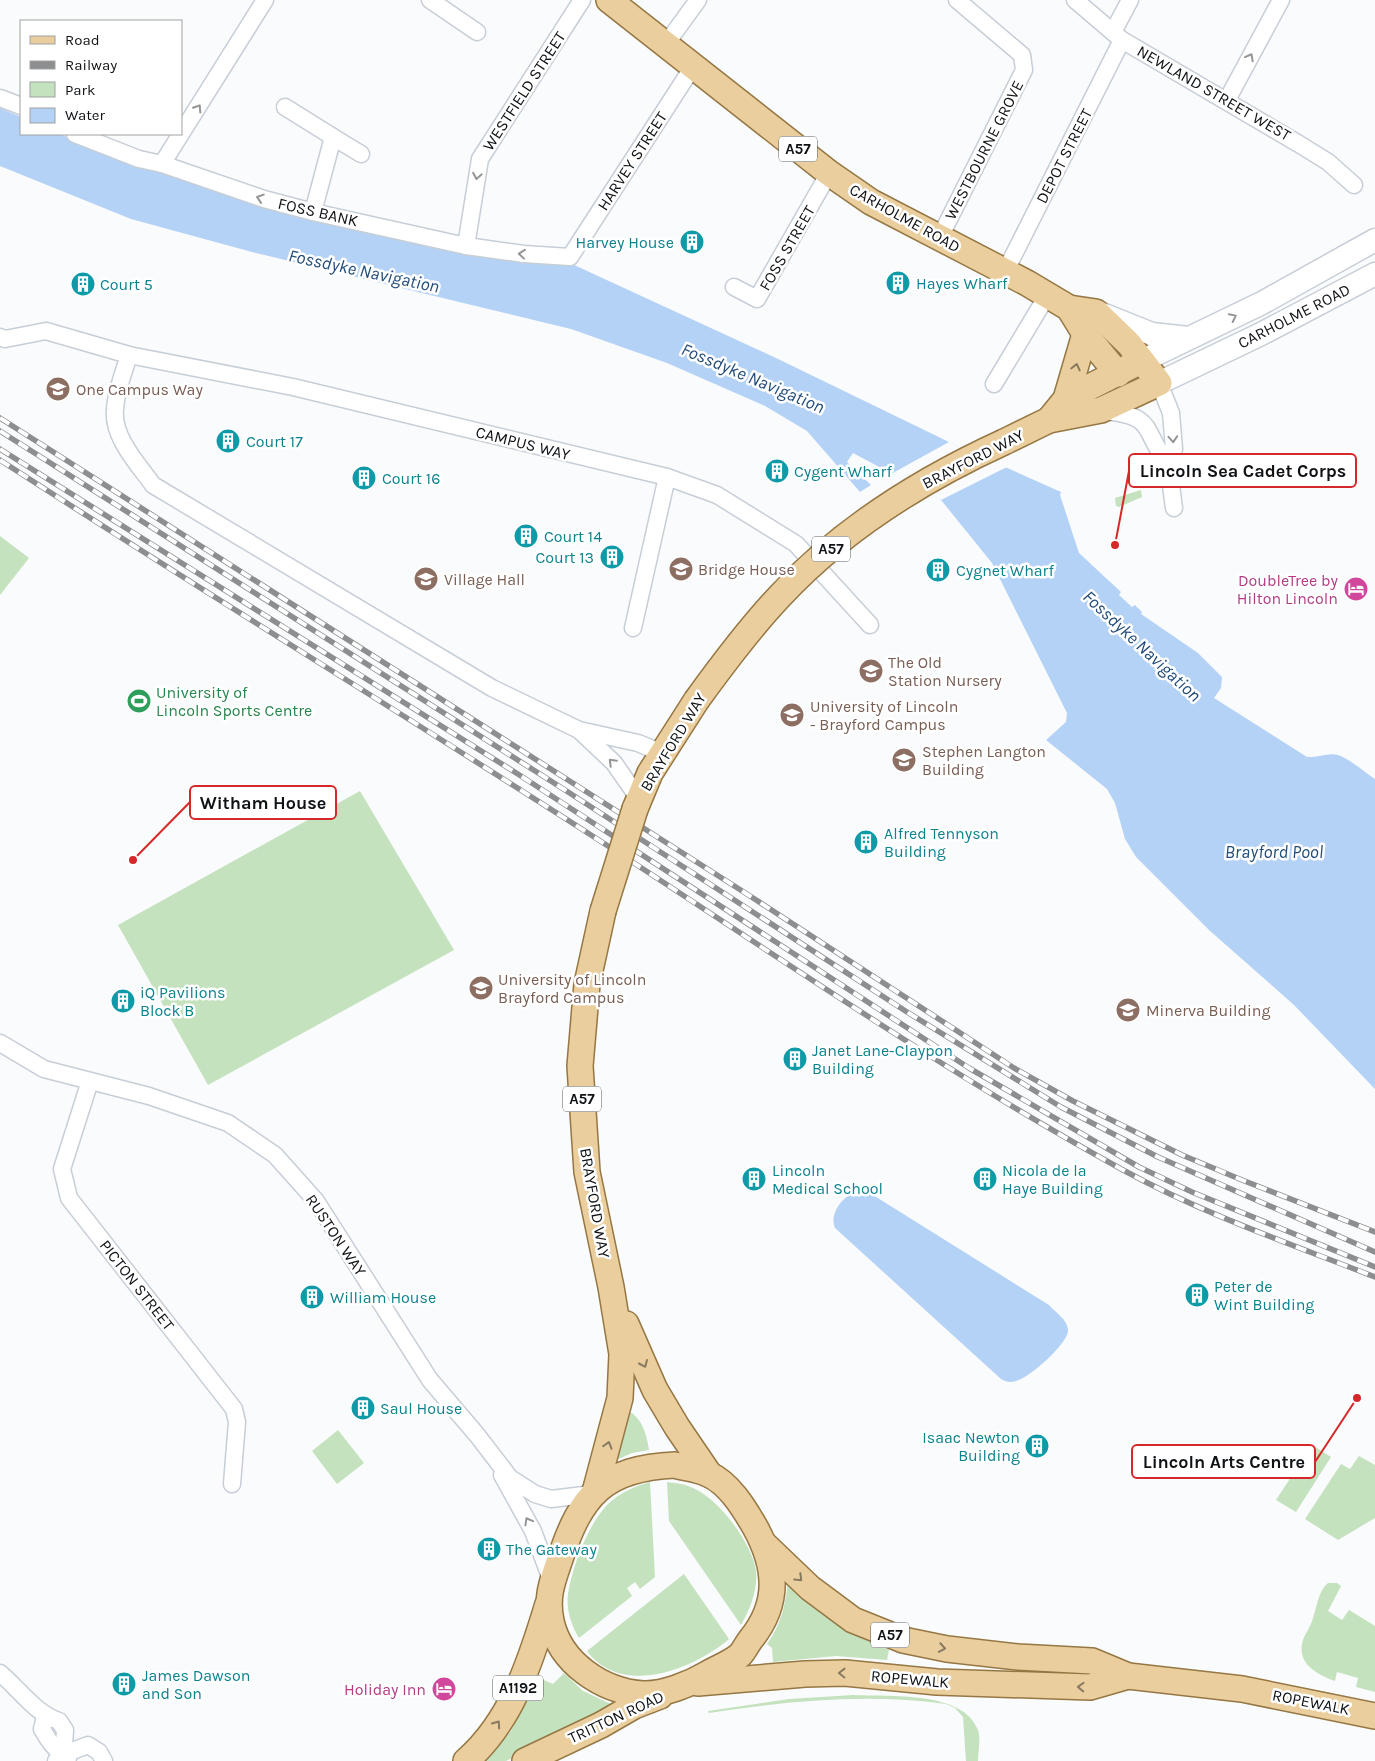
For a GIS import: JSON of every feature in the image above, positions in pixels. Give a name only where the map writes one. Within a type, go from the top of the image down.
[{"type":"main road","name":"CARHOLME ROAD","points":[[609,0],[829,173],[871,202],[1048,294],[1069,308],[1085,334],[1118,374]]},
{"type":"main road","name":"CARHOLME ROAD","points":[[1142,361],[1262,303],[1375,240]]},
{"type":"main road","name":"CARHOLME ROAD","points":[[1156,384],[1261,334],[1375,274]]},
{"type":"main road","name":"CARHOLME ROAD","points":[[1069,308],[1096,312]]},
{"type":"main road","points":[[1096,312],[1152,334],[1189,338]]},
{"type":"main road","points":[[1096,312],[1129,344],[1156,384]]},
{"type":"main road","points":[[1049,420],[1066,399],[1085,334]]},
{"type":"main road","points":[[1066,399],[1142,361]]},
{"type":"main road","points":[[1118,374],[1156,384]]},
{"type":"main road","points":[[1049,420],[1100,410],[1156,384]]},
{"type":"main road","name":"BRAYFORD WAY","points":[[593,1493],[620,1398],[622,1354],[611,1287],[587,1172],[580,1066],[587,984],[603,911],[636,804],[662,753],[696,701],[744,636],[780,595],[826,554],[882,509],[937,476],[1049,420]]},
{"type":"main road","name":"BRAYFORD WAY","points":[[611,1287],[655,1390],[677,1427],[709,1474]]},
{"type":"main road","points":[[675,1465],[709,1474],[730,1491],[745,1510],[764,1544],[772,1574],[773,1593],[764,1621],[740,1655],[686,1685],[644,1694],[606,1686],[584,1672],[562,1648],[552,1626],[550,1593],[569,1531],[581,1508],[593,1493],[618,1478],[645,1467],[675,1465]]},
{"type":"main road","name":"ROPEWALK","points":[[764,1544],[810,1588],[853,1620],[903,1640],[947,1649],[1018,1657],[1092,1661],[1128,1676],[1242,1689],[1375,1716]]},
{"type":"main road","name":"A1192","points":[[466,1761],[480,1749],[508,1709],[530,1663],[550,1593]]},
{"type":"main road","name":"ROPEWALK","points":[[686,1685],[805,1674],[845,1673],[937,1682],[1090,1687],[1128,1676]]},
{"type":"main road","name":"TRITTON ROAD","points":[[525,1761],[601,1725],[634,1706],[686,1685]]},
{"type":"street","points":[[182,132],[265,0]]},
{"type":"street","points":[[430,0],[476,32]]},
{"type":"street","name":"WESTFIELD STREET","points":[[466,246],[480,159],[582,0]]},
{"type":"street","points":[[666,44],[698,0]]},
{"type":"street","name":"WESTBOURNE GROVE","points":[[939,239],[1024,70],[1022,55],[957,0]]},
{"type":"street","name":"NEWLAND STREET WEST","points":[[1075,0],[1118,36],[1328,162],[1354,185]]},
{"type":"street","name":"DEPOT STREET","points":[[1005,272],[1118,36],[1130,0]]},
{"type":"street","points":[[1227,100],[1281,0]]},
{"type":"street","name":"HARVEY STREET","points":[[570,257],[694,66]]},
{"type":"street","points":[[0,98],[20,106]]},
{"type":"street","points":[[285,107],[361,154]]},
{"type":"street","name":"FOSS BANK","points":[[78,135],[139,159],[162,164],[264,199],[313,212],[466,246],[524,254],[570,257]]},
{"type":"street","points":[[162,164],[180,135]]},
{"type":"street","points":[[313,212],[333,137]]},
{"type":"street","name":"FOSS STREET","points":[[734,287],[757,299],[829,173]]},
{"type":"street","points":[[994,384],[1048,294]]},
{"type":"street","name":"CAMPUS WAY","points":[[0,337],[5,339],[46,331],[129,355],[293,387],[667,478],[717,495],[796,544],[870,625]]},
{"type":"street","points":[[129,355],[115,409],[118,430],[128,450],[153,485],[492,688],[579,730],[638,743],[662,753]]},
{"type":"street","points":[[1156,384],[1171,413],[1174,449],[1168,463],[1174,508]]},
{"type":"street","points":[[1100,410],[1125,413],[1145,422],[1159,452],[1168,463]]},
{"type":"street","points":[[633,628],[667,478]]},
{"type":"street","points":[[579,730],[614,763],[636,804]]},
{"type":"street","name":"RUSTON WAY","points":[[0,1043],[44,1068],[149,1096],[228,1123],[275,1155],[316,1201],[430,1380],[477,1434],[510,1478],[535,1494],[551,1499],[593,1493]]},
{"type":"street","name":"PICTON STREET","points":[[90,1081],[62,1169],[69,1198],[234,1409],[237,1422],[232,1484]]},
{"type":"street","name":"RUSTON WAY","points":[[498,1464],[534,1531],[550,1593]]},
{"type":"street","points":[[0,1673],[18,1688],[45,1717],[59,1721],[65,1730],[64,1760]]},
{"type":"street","points":[[64,1760],[88,1745],[99,1752],[104,1761]]},
{"type":"green space","points":[[1141,490],[1142,497],[1119,507],[1116,506],[1115,498]]},
{"type":"green space","points":[[0,536],[29,558],[0,595]]},
{"type":"green space","points":[[360,791],[454,950],[208,1085],[118,925]]},
{"type":"green space","points":[[628,1411],[640,1422],[649,1450],[632,1453],[612,1462]]},
{"type":"green space","points":[[338,1430],[364,1463],[337,1484],[312,1451]]},
{"type":"green space","points":[[1312,1445],[1331,1457],[1296,1512],[1276,1500]]},
{"type":"green space","points":[[1359,1456],[1375,1465],[1375,1518],[1338,1540],[1305,1519],[1341,1464],[1350,1469]]},
{"type":"green space","points":[[650,1482],[655,1577],[640,1589],[635,1582],[627,1588],[632,1596],[579,1638],[570,1617],[568,1594],[573,1571],[582,1545],[595,1521],[609,1503],[628,1490]]},
{"type":"green space","points":[[667,1482],[690,1487],[713,1502],[733,1523],[748,1548],[756,1571],[756,1585],[750,1606],[741,1625],[669,1521]]},
{"type":"green space","points":[[684,1574],[729,1639],[697,1660],[678,1668],[658,1674],[638,1676],[619,1673],[602,1665],[587,1651]]},
{"type":"green space","points":[[788,1577],[846,1630],[889,1650],[887,1660],[836,1656],[773,1662],[772,1648],[767,1644],[776,1629],[782,1612]]},
{"type":"green space","points":[[1328,1583],[1337,1583],[1341,1586],[1328,1611],[1342,1620],[1349,1610],[1375,1626],[1375,1692],[1356,1687],[1358,1678],[1337,1672],[1335,1681],[1321,1675],[1309,1666],[1302,1655],[1303,1640],[1312,1621],[1320,1595]]},
{"type":"green space","points":[[564,1673],[583,1691],[611,1704],[612,1710],[506,1761],[485,1761],[511,1731],[539,1678],[553,1684]]},
{"type":"green space","points":[[853,1695],[923,1698],[941,1702],[957,1708],[970,1717],[978,1730],[978,1761],[966,1761],[963,1717],[955,1708],[946,1704],[886,1699],[857,1699],[798,1702],[709,1713],[708,1711],[789,1699]]},
{"type":"water","name":"Brayford Pool","points":[[0,108],[20,117],[20,135],[62,135],[103,153],[279,209],[572,264],[776,358],[949,442],[1061,492],[1060,495],[1079,553],[1121,592],[1119,595],[1132,607],[1135,605],[1142,612],[1141,614],[1198,653],[1222,677],[1221,688],[1214,698],[1307,757],[1330,754],[1338,755],[1375,779],[1375,1089],[1294,1005],[1209,930],[1136,857],[1125,839],[1115,803],[1107,789],[1046,740],[1066,722],[1067,713],[992,563],[941,500],[853,453],[847,462],[871,485],[860,492],[807,431],[765,406],[667,363],[571,329],[252,252],[131,219],[0,166]]},
{"type":"water","points":[[861,1189],[1049,1305],[1063,1319],[1067,1326],[1067,1336],[1062,1343],[1030,1374],[1016,1381],[1010,1382],[1001,1379],[835,1228],[834,1216],[836,1209],[850,1194]]},
{"type":"pier","points":[[949,442],[1007,467],[941,500],[891,474]]},
{"type":"railway","points":[[0,418],[750,896],[1014,1068],[1073,1101],[1182,1155],[1375,1232]]},
{"type":"railway","points":[[0,431],[565,790],[907,1012],[1061,1107],[1158,1157],[1375,1252]]},
{"type":"railway","points":[[0,449],[521,776],[969,1068],[1139,1167],[1192,1192],[1375,1267]]},
{"type":"railway","points":[[0,460],[444,741],[920,1050],[987,1091],[1123,1170],[1184,1201],[1375,1277]]},
{"type":"place","name":"Harvey House","points":[[692,242]]},
{"type":"place","name":"Hayes Wharf","points":[[898,283]]},
{"type":"place","name":"Court 5","points":[[83,284]]},
{"type":"place","name":"One Campus Way","points":[[58,389]]},
{"type":"place","name":"Court 17","points":[[228,441]]},
{"type":"place","name":"Cygent Wharf","points":[[777,471]]},
{"type":"place","name":"Court 16","points":[[364,478]]},
{"type":"place","name":"Court 14","points":[[526,536]]},
{"type":"place","name":"Lincoln Sea Cadet Corps","points":[[1115,545]]},
{"type":"place","name":"Court 13","points":[[612,557]]},
{"type":"place","name":"Bridge House","points":[[681,569]]},
{"type":"place","name":"Cygnet Wharf","points":[[938,570]]},
{"type":"place","name":"Village Hall","points":[[426,579]]},
{"type":"place","name":"DoubleTree by Hilton Lincoln","points":[[1356,589]]},
{"type":"place","name":"The Old Station Nursery","points":[[871,671]]},
{"type":"place","name":"University of Lincoln Sports Centre","points":[[139,701]]},
{"type":"place","name":"University of Lincoln - Brayford Campus","points":[[792,715]]},
{"type":"place","name":"Stephen Langton Building","points":[[904,760]]},
{"type":"place","name":"Alfred Tennyson Building","points":[[866,842]]},
{"type":"place","name":"Witham House","points":[[133,860]]},
{"type":"place","name":"University of Lincoln Brayford Campus","points":[[481,988]]},
{"type":"place","name":"iQ Pavilions Block B","points":[[123,1001]]},
{"type":"place","name":"Minerva Building","points":[[1128,1010]]},
{"type":"place","name":"Janet Lane-Claypon Building","points":[[795,1059]]},
{"type":"place","name":"Lincoln Medical School","points":[[754,1179]]},
{"type":"place","name":"Nicola de la Haye Building","points":[[985,1179]]},
{"type":"place","name":"Peter de Wint Building","points":[[1197,1295]]},
{"type":"place","name":"William House","points":[[312,1297]]},
{"type":"place","name":"Lincoln Arts Centre","points":[[1357,1398]]},
{"type":"place","name":"Saul House","points":[[363,1408]]},
{"type":"place","name":"Isaac Newton Building","points":[[1037,1446]]},
{"type":"place","name":"The Gateway","points":[[489,1549]]},
{"type":"place","name":"James Dawson and Son","points":[[124,1684]]},
{"type":"place","name":"Holiday Inn","points":[[444,1689]]},
{"type":"water label","name":"Fossdyke Navigation","points":[[364,271]]},
{"type":"water label","name":"Fossdyke Navigation","points":[[753,378]]},
{"type":"water label","name":"Fossdyke Navigation","points":[[1142,646]]}]
